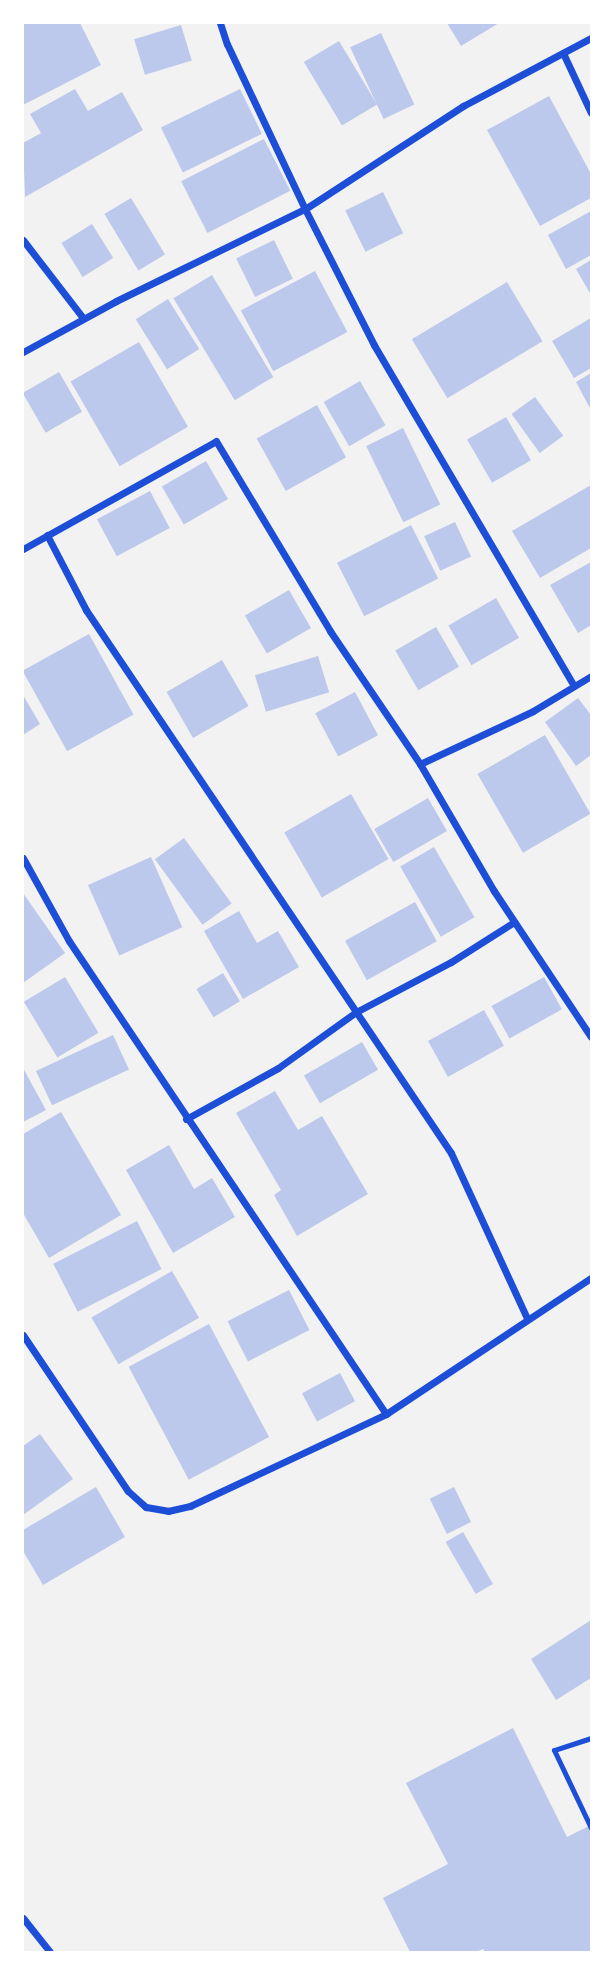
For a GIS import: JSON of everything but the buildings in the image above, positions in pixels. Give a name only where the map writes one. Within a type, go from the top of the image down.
[{"type":"street","points":[[220,23],[227,44],[305,209],[374,345],[575,686]]},
{"type":"street","points":[[23,352],[83,318],[305,209],[463,106],[591,38]]},
{"type":"street","points":[[563,53],[591,113]]},
{"type":"street","points":[[23,240],[83,318]]},
{"type":"street","points":[[23,549],[216,441],[330,631],[420,764],[514,922],[591,1037]]},
{"type":"street","points":[[47,536],[86,610],[451,1153],[527,1318]]},
{"type":"street","points":[[420,764],[533,711],[591,676]]},
{"type":"street","points":[[23,858],[69,941],[386,1414]]},
{"type":"street","points":[[186,1119],[278,1068],[356,1012],[451,962],[514,922]]},
{"type":"street","points":[[23,1335],[128,1491],[146,1507],[168,1511],[190,1506],[386,1414],[591,1278]]},
{"type":"street","points":[[23,1918],[50,1952]]},
{"type":"lane","points":[[591,1737],[554,1750],[591,1828]]}]
